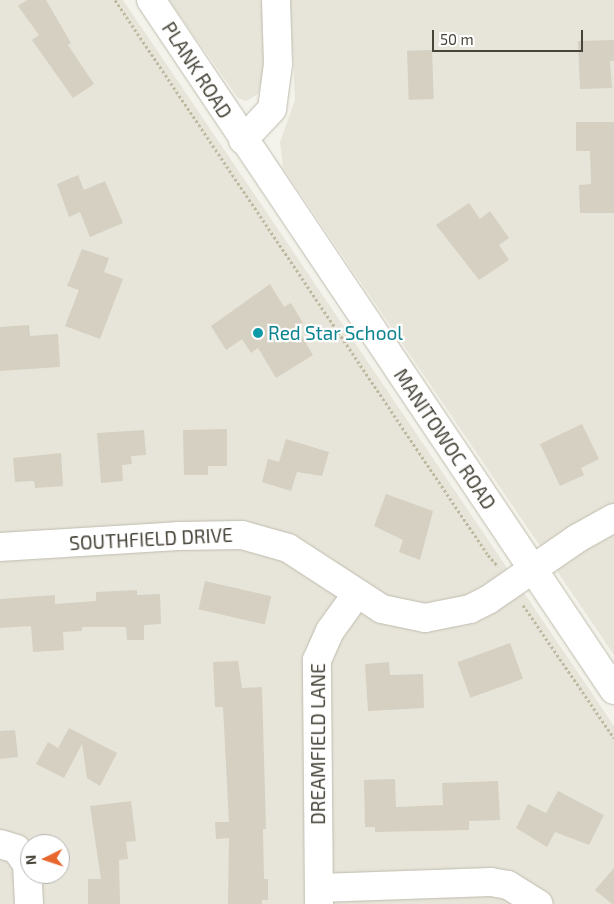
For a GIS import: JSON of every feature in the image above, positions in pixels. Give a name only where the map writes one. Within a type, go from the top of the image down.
[{"type":"street","name":"PLANK ROAD","points":[[151,0],[243,140]]},
{"type":"street","points":[[243,140],[272,109],[278,64],[276,0]]},
{"type":"street","name":"MANITOWOC ROAD","points":[[243,140],[522,577],[614,690]]},
{"type":"street","name":"SOUTHFIELD DRIVE","points":[[0,547],[178,536],[242,535],[288,548],[356,595],[382,609],[425,618],[470,609],[522,577],[578,538],[614,518]]},
{"type":"street","name":"DREAMFIELD LANE","points":[[319,896],[316,660],[330,631],[356,595]]},
{"type":"street","points":[[0,844],[16,849],[27,864],[30,904]]},
{"type":"street","points":[[319,896],[491,882],[508,885],[539,904]]},
{"type":"path","points":[[115,0],[488,555],[522,577],[524,609],[614,738]]},
{"type":"shaded area","points":[[0,0],[123,0],[614,726],[614,904],[0,904]]},
{"type":"shaded area","points":[[169,0],[266,0],[263,76],[258,94],[246,101],[238,98]]},
{"type":"shaded area","points":[[290,0],[614,0],[614,655],[283,168],[280,142],[295,100]]},
{"type":"building","points":[[27,0],[46,0],[71,43],[68,45],[94,84],[73,98],[32,40],[39,35],[18,6]]},
{"type":"building","points":[[614,40],[614,61],[610,61],[612,88],[580,89],[578,41]]},
{"type":"building","points":[[432,50],[434,99],[409,100],[407,51]]},
{"type":"building","points":[[576,122],[614,122],[614,213],[580,213],[579,185],[591,184],[590,151],[576,151]]},
{"type":"building","points":[[78,175],[84,190],[105,181],[123,223],[90,237],[80,212],[69,217],[57,184]]},
{"type":"building","points":[[469,203],[480,219],[490,211],[509,238],[499,245],[509,260],[479,280],[436,225]]},
{"type":"building","points":[[82,249],[109,258],[104,272],[123,279],[100,339],[65,326],[79,290],[67,286]]},
{"type":"building","name":"Red Star School","points":[[270,284],[284,307],[291,303],[303,323],[296,327],[313,355],[276,378],[258,348],[251,353],[242,339],[226,350],[211,326]]},
{"type":"building","points":[[29,325],[30,336],[58,334],[60,367],[0,371],[0,327]]},
{"type":"building","points":[[582,424],[599,459],[581,468],[584,475],[560,486],[540,444]]},
{"type":"building","points":[[227,429],[227,466],[208,466],[208,475],[184,475],[183,430]]},
{"type":"building","points":[[144,430],[146,455],[131,456],[132,464],[122,465],[123,481],[101,483],[97,433]]},
{"type":"building","points":[[286,439],[329,452],[322,476],[297,472],[291,491],[262,482],[268,459],[279,462]]},
{"type":"building","points":[[61,453],[63,486],[35,488],[34,481],[15,482],[13,458]]},
{"type":"building","points":[[386,494],[433,511],[420,560],[399,552],[403,540],[374,526]]},
{"type":"building","points":[[205,581],[271,596],[265,625],[198,609]]},
{"type":"building","points":[[137,590],[137,595],[160,594],[161,624],[144,625],[144,640],[127,640],[126,627],[82,627],[82,631],[63,632],[64,650],[33,652],[31,626],[0,628],[0,599],[55,595],[55,604],[96,601],[96,592]]},
{"type":"building","points":[[510,643],[523,679],[470,698],[457,662]]},
{"type":"building","points":[[238,661],[242,688],[262,687],[266,829],[263,829],[264,879],[268,879],[268,900],[262,900],[262,904],[228,904],[229,838],[216,839],[215,822],[229,822],[223,707],[215,707],[213,662]]},
{"type":"building","points":[[389,662],[390,675],[423,674],[424,708],[368,711],[365,664]]},
{"type":"building","points":[[69,728],[117,753],[100,786],[87,778],[82,744],[64,778],[36,764],[48,742],[58,748]]},
{"type":"building","points":[[15,730],[18,757],[0,759],[0,731]]},
{"type":"building","points":[[395,779],[396,807],[443,805],[442,783],[498,781],[500,820],[469,821],[469,830],[375,832],[375,827],[365,827],[364,780]]},
{"type":"building","points":[[558,791],[604,815],[589,845],[555,832],[547,847],[516,828],[528,804],[546,813]]},
{"type":"building","points":[[131,801],[136,841],[126,842],[128,859],[119,860],[120,904],[88,904],[88,879],[101,879],[90,806]]},
{"type":"building","points":[[614,868],[614,904],[612,904],[595,890]]},
{"type":"place","name":"Red Star School","points":[[258,333]]}]
